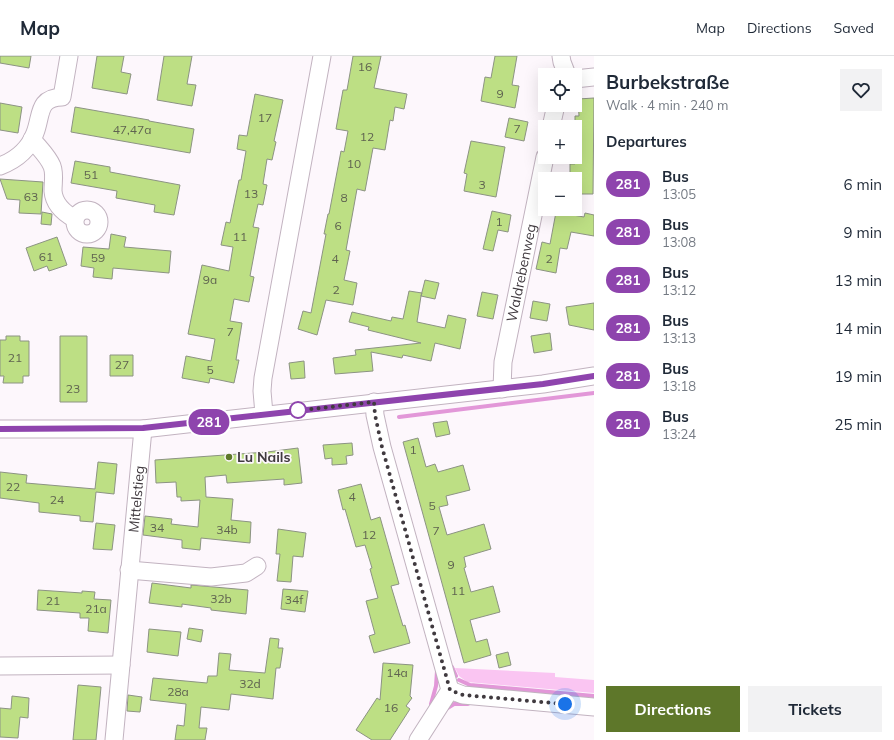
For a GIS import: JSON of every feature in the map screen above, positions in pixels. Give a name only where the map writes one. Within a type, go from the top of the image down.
[{"type":"street","points":[[0,166],[24,151],[35,133],[42,106],[51,99],[62,97],[69,56]]},
{"type":"street","points":[[264,414],[262,390],[263,378],[322,56]]},
{"type":"street","points":[[561,56],[564,68]]},
{"type":"street","points":[[582,78],[594,77]]},
{"type":"street","points":[[0,154],[22,147],[32,139]]},
{"type":"street","points":[[32,139],[52,166],[54,173],[54,199],[67,215],[75,219]]},
{"type":"street","name":"Waldrebenweg","points":[[502,389],[503,362],[544,164]]},
{"type":"street","points":[[0,429],[143,428],[502,389],[594,376]]},
{"type":"street","points":[[374,402],[379,436],[450,690],[418,740]]},
{"type":"street","name":"Mittelstieg","points":[[114,740],[143,428]]},
{"type":"street","points":[[129,570],[211,577],[246,573],[257,566]]},
{"type":"street","points":[[0,666],[121,669]]},
{"type":"street","points":[[450,690],[463,695],[594,707]]},
{"type":"shaded area","points":[[455,668],[555,673],[555,677],[594,680],[594,693],[467,682],[459,676]]},
{"type":"building","points":[[0,56],[31,56],[29,68],[0,63]]},
{"type":"building","points":[[97,56],[124,56],[121,72],[131,74],[127,94],[92,88]]},
{"type":"building","points":[[164,56],[192,56],[187,84],[196,85],[192,106],[157,100]]},
{"type":"building","points":[[353,56],[381,56],[374,88],[407,94],[404,109],[395,107],[393,121],[390,120],[385,150],[373,148],[365,191],[357,189],[346,250],[350,251],[344,280],[357,283],[353,305],[326,300],[317,335],[298,329],[303,311],[311,313],[326,234],[324,234],[328,214],[341,151],[344,152],[348,131],[336,129],[343,90],[347,90]]},
{"type":"building","points":[[495,56],[517,56],[512,85],[519,86],[515,108],[481,101],[485,77],[491,78]]},
{"type":"building","points":[[255,94],[283,100],[274,141],[276,142],[272,160],[267,159],[263,184],[267,185],[263,205],[258,204],[253,227],[259,228],[250,276],[254,277],[249,302],[234,299],[230,321],[242,323],[236,360],[239,360],[234,383],[210,378],[209,383],[182,378],[186,356],[211,361],[215,339],[188,334],[202,265],[229,271],[233,247],[221,245],[226,222],[230,223],[239,180],[241,180],[246,151],[237,149],[239,135],[247,136]]},
{"type":"building","points":[[594,98],[593,194],[582,194],[582,172],[570,172],[570,164],[582,164],[582,120],[575,120],[575,116],[579,116],[579,112],[582,112],[582,99]]},
{"type":"building","points":[[0,103],[22,107],[18,133],[0,130]]},
{"type":"building","points":[[75,107],[194,129],[190,153],[71,132]]},
{"type":"building","points":[[509,118],[528,122],[524,141],[505,137]]},
{"type":"building","points":[[471,141],[505,147],[496,197],[464,191],[467,174],[464,173]]},
{"type":"building","points":[[75,161],[110,167],[110,172],[180,185],[174,215],[154,212],[155,205],[116,198],[117,191],[71,183]]},
{"type":"building","points":[[0,179],[43,182],[41,214],[19,213],[20,200],[7,199]]},
{"type":"building","points":[[492,211],[511,215],[508,232],[498,230],[493,251],[483,249]]},
{"type":"building","points":[[42,212],[52,214],[51,225],[41,224]]},
{"type":"building","points":[[585,213],[594,215],[594,236],[571,232],[567,249],[560,248],[556,273],[536,269],[542,242],[550,244],[555,216],[584,217]]},
{"type":"building","points":[[111,234],[126,237],[124,247],[171,251],[169,273],[113,268],[112,279],[93,277],[94,268],[81,266],[83,247],[109,249]]},
{"type":"building","points":[[57,237],[67,265],[49,271],[47,266],[34,271],[26,248]]},
{"type":"building","points":[[425,280],[439,283],[435,299],[421,296],[417,322],[445,328],[448,315],[466,319],[460,349],[435,343],[431,361],[403,355],[402,358],[371,352],[373,371],[335,374],[333,358],[356,355],[355,350],[421,343],[368,330],[369,327],[349,322],[352,312],[391,321],[392,317],[403,319],[409,291],[422,293]]},
{"type":"building","points":[[482,292],[498,295],[493,319],[477,316]]},
{"type":"building","points":[[533,301],[550,304],[547,321],[530,318]]},
{"type":"building","points":[[594,303],[594,330],[569,325],[566,307]]},
{"type":"building","points":[[550,333],[552,350],[534,353],[531,336]]},
{"type":"building","points":[[6,336],[20,336],[20,341],[29,341],[29,376],[23,376],[23,383],[3,383],[4,376],[0,376],[0,340],[6,340]]},
{"type":"building","points":[[60,336],[87,336],[87,402],[60,402]]},
{"type":"building","points":[[110,355],[133,355],[133,376],[110,376]]},
{"type":"building","points":[[304,361],[305,378],[291,379],[289,363]]},
{"type":"building","points":[[447,421],[450,434],[436,437],[433,423]]},
{"type":"building","points":[[418,438],[426,467],[435,464],[438,472],[463,465],[470,490],[446,496],[448,505],[439,507],[447,535],[484,524],[491,549],[464,557],[466,567],[464,568],[471,592],[493,586],[500,612],[470,620],[476,642],[487,639],[491,655],[464,663],[403,442]]},
{"type":"building","points":[[352,443],[353,455],[346,456],[347,464],[332,465],[332,458],[325,459],[323,445]]},
{"type":"building","points":[[298,448],[302,483],[284,485],[284,479],[227,483],[226,475],[205,477],[206,497],[233,499],[231,520],[251,522],[250,543],[201,538],[200,550],[182,548],[182,540],[143,535],[145,516],[172,519],[171,524],[198,527],[200,500],[181,501],[181,497],[177,497],[176,482],[156,483],[155,460],[267,452]]},
{"type":"building","points":[[98,462],[117,464],[114,494],[96,492],[93,522],[80,521],[80,516],[39,512],[39,503],[0,498],[0,472],[27,475],[26,483],[95,489]]},
{"type":"building","points":[[361,484],[371,520],[380,517],[399,584],[391,586],[403,626],[405,625],[410,643],[374,653],[369,636],[375,634],[366,601],[378,598],[370,569],[372,568],[365,545],[356,547],[345,509],[343,510],[338,490]]},
{"type":"building","points":[[96,523],[115,525],[112,550],[93,549]]},
{"type":"building","points":[[278,529],[306,533],[303,557],[293,556],[291,582],[277,581],[280,554],[276,554]]},
{"type":"building","points":[[152,583],[191,588],[191,585],[248,590],[246,614],[211,610],[211,608],[182,604],[182,607],[149,603]]},
{"type":"building","points":[[283,589],[308,591],[305,612],[281,609]]},
{"type":"building","points":[[38,590],[82,593],[82,591],[95,592],[94,599],[111,600],[108,633],[88,631],[89,618],[80,618],[80,613],[37,610]]},
{"type":"building","points":[[189,628],[203,630],[201,642],[187,639]]},
{"type":"building","points":[[149,629],[181,632],[178,656],[147,652]]},
{"type":"building","points":[[270,638],[279,639],[278,648],[283,648],[280,668],[276,668],[273,699],[231,694],[229,710],[201,707],[199,728],[207,728],[205,740],[175,740],[177,725],[184,726],[186,704],[150,700],[153,678],[207,683],[208,676],[217,676],[219,653],[231,654],[229,670],[265,673]]},
{"type":"building","points":[[508,652],[511,665],[499,668],[496,655]]},
{"type":"building","points":[[383,663],[413,665],[410,696],[412,698],[406,706],[410,709],[390,740],[372,740],[356,730],[377,698],[380,700]]},
{"type":"building","points":[[78,685],[101,687],[96,740],[73,740]]},
{"type":"building","points":[[128,695],[142,697],[140,712],[127,711]]},
{"type":"building","points":[[12,696],[29,698],[28,718],[20,717],[18,738],[0,737],[0,708],[11,709]]},
{"type":"waterway","points":[[399,417],[594,393]]},
{"type":"waterway","points":[[452,667],[456,676]]},
{"type":"waterway","points":[[431,704],[436,686],[437,671]]},
{"type":"waterway","points":[[459,680],[470,685],[594,696]]},
{"type":"waterway","points":[[446,709],[454,704],[468,704]]},
{"type":"bus line","name":"281","points":[[0,429],[143,428],[543,384],[594,376]]},
{"type":"place","name":"Lu Nails","points":[[229,457]]},
{"type":"route","points":[[298,410],[294,411],[374,402],[375,415],[382,447],[450,690],[463,695],[565,704]]}]
